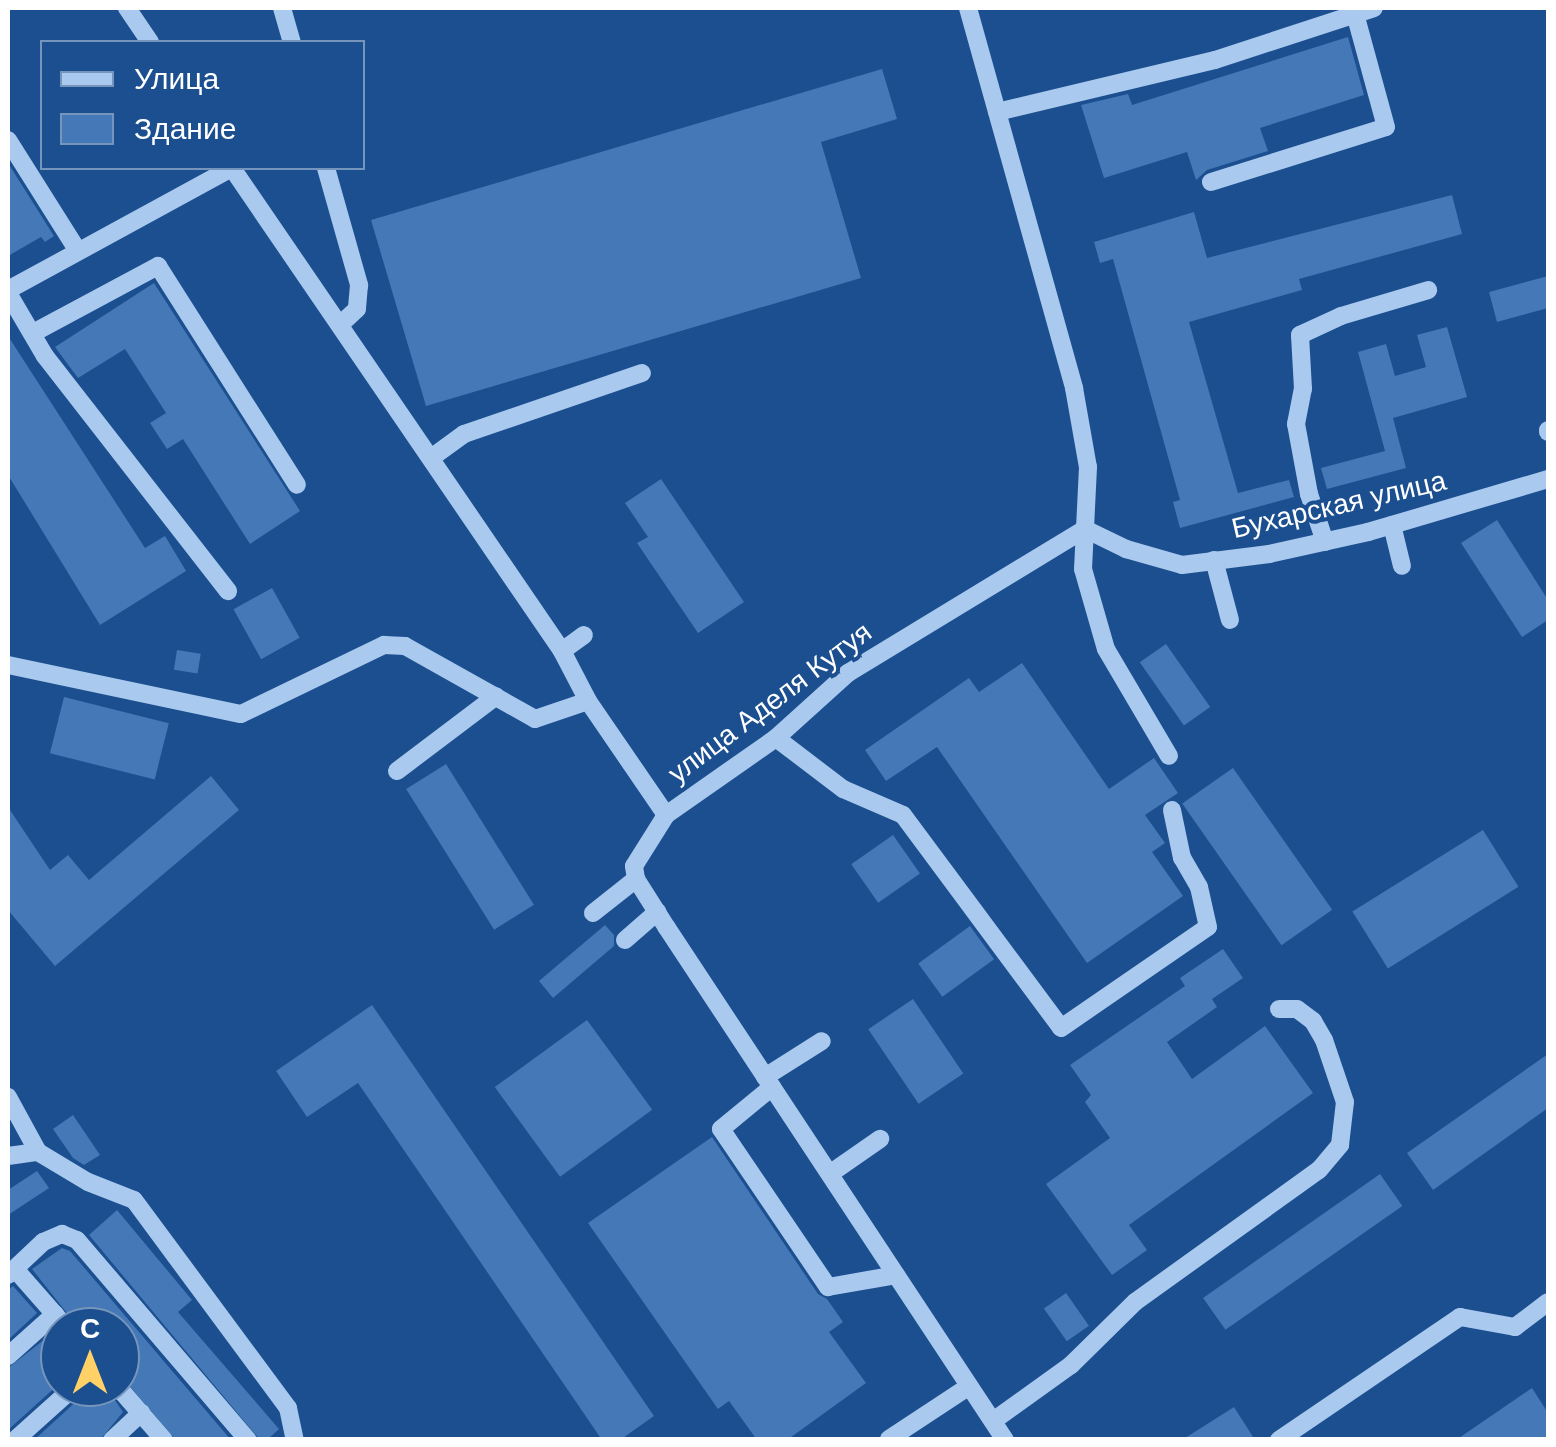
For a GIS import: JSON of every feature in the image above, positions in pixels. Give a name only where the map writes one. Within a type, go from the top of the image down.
[{"type":"street","points":[[127,8],[149,40]]},
{"type":"street","points":[[282,8],[291,40]]},
{"type":"street","points":[[968,8],[1074,388],[1088,467],[1083,568],[1106,649],[1170,756]]},
{"type":"street","points":[[998,112],[1216,60],[1374,8]]},
{"type":"street","points":[[1211,182],[1386,127],[1355,14]]},
{"type":"street","points":[[8,140],[78,251]]},
{"type":"street","points":[[228,170],[8,291],[45,356],[228,591]]},
{"type":"street","points":[[233,170],[562,651],[588,701],[666,815]]},
{"type":"street","points":[[327,170],[360,284],[357,309],[340,325]]},
{"type":"street","points":[[33,333],[158,266],[298,485]]},
{"type":"street","points":[[1324,542],[1308,494],[1296,424],[1303,389],[1300,335],[1341,316],[1428,290]]},
{"type":"street","points":[[431,458],[464,434],[642,373]]},
{"type":"street","name":"Бухарская улица","points":[[1085,529],[1126,549],[1182,565],[1324,542],[1548,479]]},
{"type":"street","points":[[1392,525],[1402,566]]},
{"type":"street","name":"улица Аделя Кутуя","points":[[636,879],[634,866],[666,815],[776,738],[848,673],[1085,529]]},
{"type":"street","points":[[1214,560],[1230,620]]},
{"type":"street","points":[[562,651],[584,635]]},
{"type":"street","points":[[8,665],[241,714],[384,645],[405,646],[535,720],[588,701]]},
{"type":"street","points":[[397,771],[496,696]]},
{"type":"street","points":[[776,738],[844,789],[904,815],[1061,1028],[1208,926],[1199,887],[1174,831],[1172,810]]},
{"type":"street","points":[[593,912],[636,879],[1005,1440]]},
{"type":"street","points":[[625,940],[657,912]]},
{"type":"street","points":[[993,1420],[1071,1365],[1149,1291],[1319,1170],[1340,1146],[1346,1102],[1324,1040],[1313,1021],[1296,1009],[1278,1008]]},
{"type":"street","points":[[822,1041],[768,1082],[721,1129],[828,1287],[896,1275]]},
{"type":"street","points":[[8,1096],[38,1152],[88,1182],[134,1200],[288,1408],[295,1440]]},
{"type":"street","points":[[831,1174],[880,1139]]},
{"type":"street","points":[[8,1156],[38,1152]]},
{"type":"street","points":[[46,1307],[11,1272],[42,1242],[62,1234],[77,1240],[248,1440]]},
{"type":"street","points":[[1279,1440],[1460,1316],[1514,1327],[1548,1302]]},
{"type":"street","points":[[8,1356],[40,1334]]},
{"type":"street","points":[[890,1439],[968,1386]]},
{"type":"street","points":[[15,1440],[52,1407]]},
{"type":"street","points":[[136,1407],[164,1440]]},
{"type":"street","points":[[112,1440],[141,1413]]},
{"type":"building","points":[[1348,37],[1364,95],[1260,128],[1268,151],[1207,170],[1196,180],[1187,152],[1104,178],[1081,105],[1128,94],[1132,105]]},
{"type":"building","points":[[882,69],[897,119],[821,142],[861,278],[426,406],[371,220]]},
{"type":"building","points":[[8,163],[54,236],[45,242],[41,237],[8,256]]},
{"type":"building","points":[[1452,195],[1462,234],[1299,279],[1302,290],[1189,322],[1238,493],[1289,480],[1294,497],[1180,528],[1173,502],[1180,500],[1113,259],[1100,263],[1094,242],[1194,212],[1207,258]]},
{"type":"building","points":[[1548,276],[1548,308],[1497,322],[1489,292]]},
{"type":"building","points":[[154,283],[300,511],[250,544],[183,439],[167,449],[150,423],[166,413],[125,349],[78,378],[55,347]]},
{"type":"building","points":[[1447,327],[1467,397],[1393,418],[1406,468],[1327,489],[1321,468],[1385,451],[1358,352],[1386,344],[1395,376],[1426,367],[1417,335]]},
{"type":"building","points":[[8,336],[145,548],[165,536],[186,571],[100,625],[8,475]]},
{"type":"building","points":[[661,479],[744,602],[698,633],[637,543],[648,537],[625,503]]},
{"type":"building","points":[[1497,520],[1548,600],[1548,620],[1522,637],[1461,543]]},
{"type":"building","points":[[272,588],[300,638],[261,659],[234,609]]},
{"type":"building","points":[[1166,644],[1210,707],[1184,725],[1140,662]]},
{"type":"building","points":[[177,650],[201,654],[198,674],[174,670]]},
{"type":"building","points":[[1022,663],[1109,789],[1154,758],[1178,793],[1145,815],[1165,843],[1152,852],[1183,896],[1087,963],[937,747],[886,781],[865,750],[969,678],[979,692]]},
{"type":"building","points":[[64,697],[169,723],[155,779],[50,753]]},
{"type":"building","points":[[446,764],[534,905],[494,930],[406,789]]},
{"type":"building","points":[[1233,768],[1332,910],[1281,945],[1182,804]]},
{"type":"building","points":[[211,776],[239,810],[55,966],[8,910],[8,807],[50,870],[68,855],[89,880]]},
{"type":"building","points":[[1483,830],[1519,887],[1388,968],[1352,912]]},
{"type":"building","points":[[893,835],[920,874],[878,903],[851,864]]},
{"type":"building","points":[[605,925],[614,935],[614,946],[553,998],[539,981]]},
{"type":"building","points":[[970,926],[994,959],[942,997],[918,964]]},
{"type":"building","points":[[1223,949],[1243,978],[1212,999],[1217,1007],[1167,1042],[1192,1079],[1265,1026],[1313,1093],[1129,1225],[1147,1250],[1112,1275],[1046,1184],[1110,1138],[1085,1102],[1091,1095],[1070,1065],[1185,986],[1180,978]]},
{"type":"building","points":[[913,999],[963,1074],[919,1104],[868,1029]]},
{"type":"building","points":[[372,1005],[654,1416],[620,1440],[602,1440],[358,1083],[307,1117],[276,1071]]},
{"type":"building","points":[[587,1020],[652,1110],[560,1177],[495,1087]]},
{"type":"building","points":[[1548,1054],[1548,1108],[1433,1190],[1407,1153]]},
{"type":"building","points":[[73,1115],[100,1155],[84,1165],[73,1158],[53,1129]]},
{"type":"building","points":[[712,1137],[818,1294],[827,1299],[843,1322],[829,1332],[866,1383],[787,1440],[757,1440],[729,1401],[718,1409],[588,1223]]},
{"type":"building","points":[[37,1171],[49,1188],[8,1215],[8,1190]]},
{"type":"building","points":[[1380,1174],[1402,1206],[1225,1330],[1203,1298]]},
{"type":"building","points":[[117,1210],[192,1300],[178,1312],[279,1429],[267,1440],[260,1440],[89,1235]]},
{"type":"building","points":[[62,1248],[70,1251],[118,1307],[62,1307],[32,1269]]},
{"type":"building","points":[[13,1286],[37,1313],[8,1340],[8,1290]]},
{"type":"building","points":[[1066,1293],[1089,1326],[1067,1341],[1044,1308]]},
{"type":"building","points":[[140,1333],[231,1440],[176,1440],[140,1398]]},
{"type":"building","points":[[40,1343],[40,1401],[8,1430],[8,1368]]},
{"type":"building","points":[[1532,1388],[1548,1413],[1548,1440],[1456,1440]]},
{"type":"building","points":[[70,1407],[120,1407],[123,1412],[100,1440],[34,1440]]},
{"type":"building","points":[[1234,1407],[1255,1440],[1182,1440]]}]
